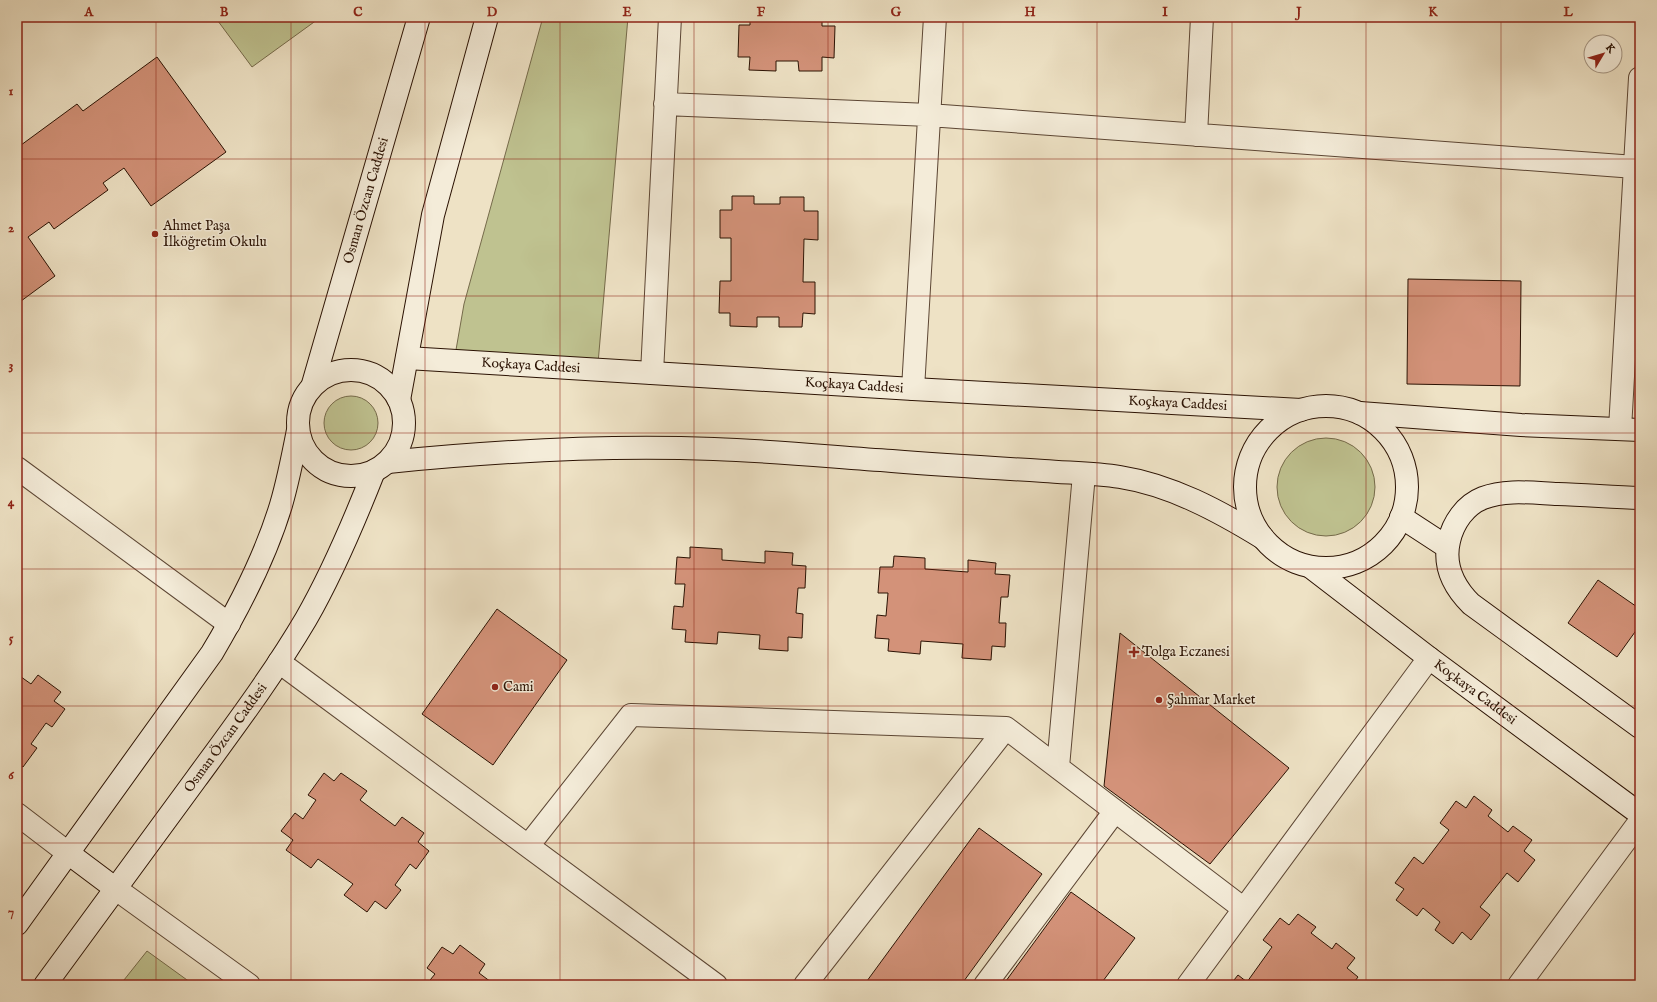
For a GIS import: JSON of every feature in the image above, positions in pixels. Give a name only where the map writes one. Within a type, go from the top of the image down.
[{"type":"main road","name":"Osman Özcan Caddesi","points":[[313,384],[419,17]]},
{"type":"main road","points":[[399,400],[433,215],[487,17]]},
{"type":"main road","points":[[652,373],[670,17]]},
{"type":"main road","points":[[913,390],[935,17]]},
{"type":"main road","points":[[1196,135],[1202,17]]},
{"type":"main road","points":[[1359,413],[1521,425],[1630,430],[1635,167],[1640,78]]},
{"type":"main road","points":[[665,104],[929,115],[1635,167]]},
{"type":"main road","name":"Koçkaya Caddesi","points":[[407,358],[913,390],[1301,410]]},
{"type":"main road","points":[[17,924],[212,653],[229,624],[253,577],[268,542],[286,483],[298,430],[298,413],[304,398],[313,384],[328,374],[344,370],[360,370],[376,376],[390,386],[399,400],[404,416],[404,432],[398,448],[381,467]]},
{"type":"main road","points":[[1321,406],[1340,407],[1359,413],[1376,423],[1390,437],[1400,454],[1406,472],[1407,492],[1401,517],[1396,529],[1384,544],[1369,557],[1351,565],[1332,568],[1312,568],[1294,562],[1277,552],[1263,538],[1252,521],[1246,503],[1245,483],[1248,464],[1257,446],[1268,430],[1283,418],[1301,410],[1321,406]]},
{"type":"main road","points":[[298,430],[303,446],[312,460],[326,470],[341,476],[358,476],[381,467],[468,454],[628,448],[713,448],[1120,477],[1159,487],[1203,505],[1231,518],[1263,538]]},
{"type":"main road","name":"Osman Özcan Caddesi","points":[[45,985],[242,717],[280,662],[306,619],[331,571],[381,467]]},
{"type":"main road","points":[[17,468],[229,624]]},
{"type":"main road","points":[[1058,767],[1084,474]]},
{"type":"main road","points":[[1640,498],[1527,492],[1496,494],[1481,499],[1468,507],[1458,518],[1451,532],[1447,547],[1447,563],[1452,579],[1459,592],[1471,604],[1640,727]]},
{"type":"main road","points":[[1401,517],[1447,547]]},
{"type":"main road","name":"Koçkaya Caddesi","points":[[1312,568],[1429,658],[1640,814]]},
{"type":"main road","points":[[1188,985],[1429,658]]},
{"type":"main road","points":[[280,662],[716,985]]},
{"type":"main road","points":[[528,846],[631,715],[1006,728],[1116,810],[1244,909]]},
{"type":"main road","points":[[805,985],[1006,728]]},
{"type":"main road","points":[[985,985],[1116,810]]},
{"type":"main road","points":[[17,814],[116,889],[249,985]]},
{"type":"main road","points":[[1519,985],[1640,821]]},
{"type":"green space","points":[[215,17],[321,17],[252,67]]},
{"type":"green space","points":[[543,17],[628,17],[597,375],[453,367],[464,304]]},
{"type":"green space","points":[[351,396],[361,398],[370,404],[376,413],[378,423],[376,433],[370,442],[361,448],[351,450],[341,448],[332,442],[326,433],[324,423],[326,413],[332,404],[341,398]]},
{"type":"green space","points":[[1326,438],[1345,442],[1360,453],[1371,468],[1375,487],[1371,506],[1360,521],[1345,532],[1326,536],[1307,532],[1292,521],[1281,506],[1277,487],[1281,468],[1292,453],[1307,442]]},
{"type":"green space","points":[[147,951],[194,985],[120,985]]},
{"type":"building","points":[[750,17],[822,17],[822,26],[835,26],[834,58],[822,57],[822,71],[799,71],[798,61],[776,61],[776,71],[749,70],[750,57],[738,57],[739,25],[750,25]]},
{"type":"building","points":[[157,57],[226,152],[151,206],[124,168],[103,183],[108,190],[54,229],[49,222],[28,237],[55,276],[17,304],[17,148],[77,104],[83,111]]},
{"type":"building","points":[[732,196],[754,196],[754,204],[780,204],[780,197],[804,197],[804,211],[818,211],[818,240],[804,239],[803,282],[815,282],[815,314],[803,313],[802,327],[779,327],[779,317],[757,317],[757,327],[730,326],[730,313],[719,313],[720,281],[731,281],[731,238],[720,238],[720,210],[732,210]]},
{"type":"building","points":[[1408,279],[1521,281],[1520,386],[1407,384]]},
{"type":"building","points":[[690,547],[722,549],[722,560],[765,563],[765,551],[793,553],[792,565],[806,566],[805,588],[798,588],[796,613],[803,614],[802,638],[788,637],[788,651],[759,649],[760,635],[718,632],[717,644],[685,642],[686,630],[672,629],[674,606],[683,607],[685,584],[675,584],[677,557],[690,558]]},
{"type":"building","points":[[894,556],[925,558],[925,569],[968,572],[968,560],[996,563],[995,574],[1010,575],[1008,597],[1001,597],[999,623],[1006,623],[1005,647],[992,646],[991,660],[962,658],[963,644],[921,641],[920,654],[888,651],[889,639],[875,638],[877,615],[886,616],[888,593],[878,593],[880,567],[893,567]]},
{"type":"building","points":[[1598,580],[1640,609],[1640,625],[1617,657],[1568,623]]},
{"type":"building","name":"Cami","points":[[497,609],[567,660],[493,765],[422,714]]},
{"type":"building","name":"Şahmar Market","points":[[1120,633],[1289,768],[1210,864],[1104,786]]},
{"type":"building","points":[[17,674],[31,684],[38,675],[61,692],[54,701],[65,709],[52,727],[46,723],[31,744],[37,748],[23,767],[17,763]]},
{"type":"building","points":[[324,773],[334,781],[341,773],[367,791],[360,800],[395,826],[402,817],[424,833],[418,842],[429,851],[416,869],[410,864],[395,885],[401,890],[386,909],[375,901],[367,912],[344,895],[353,884],[318,859],[311,868],[286,850],[293,840],[281,831],[295,813],[303,819],[316,800],[308,795]]},
{"type":"building","points":[[1474,796],[1492,810],[1488,816],[1508,832],[1513,826],[1532,840],[1524,851],[1535,860],[1518,882],[1507,873],[1480,907],[1490,915],[1471,940],[1462,932],[1453,944],[1435,930],[1440,922],[1423,908],[1417,916],[1396,900],[1404,889],[1395,883],[1414,857],[1423,864],[1449,830],[1440,823],[1456,801],[1466,808]]},
{"type":"building","points":[[979,828],[1042,874],[961,985],[864,985]]},
{"type":"building","points":[[1071,892],[1135,938],[1100,985],[1003,985]]},
{"type":"building","points":[[1298,914],[1316,927],[1311,933],[1332,949],[1336,943],[1355,958],[1347,968],[1358,977],[1352,985],[1230,985],[1238,975],[1247,982],[1272,947],[1263,940],[1280,918],[1289,925]]},
{"type":"building","points":[[460,945],[485,964],[479,973],[495,985],[426,985],[435,974],[427,968],[442,947],[453,954]]},
{"type":"place","name":"Ahmet Paşa İlköğretim Okulu","points":[[155,234]]},
{"type":"place","name":"Tolga Eczanesi","points":[[1134,652]]},
{"type":"place","name":"Cami","points":[[495,687]]},
{"type":"place","name":"Şahmar Market","points":[[1159,700]]}]
